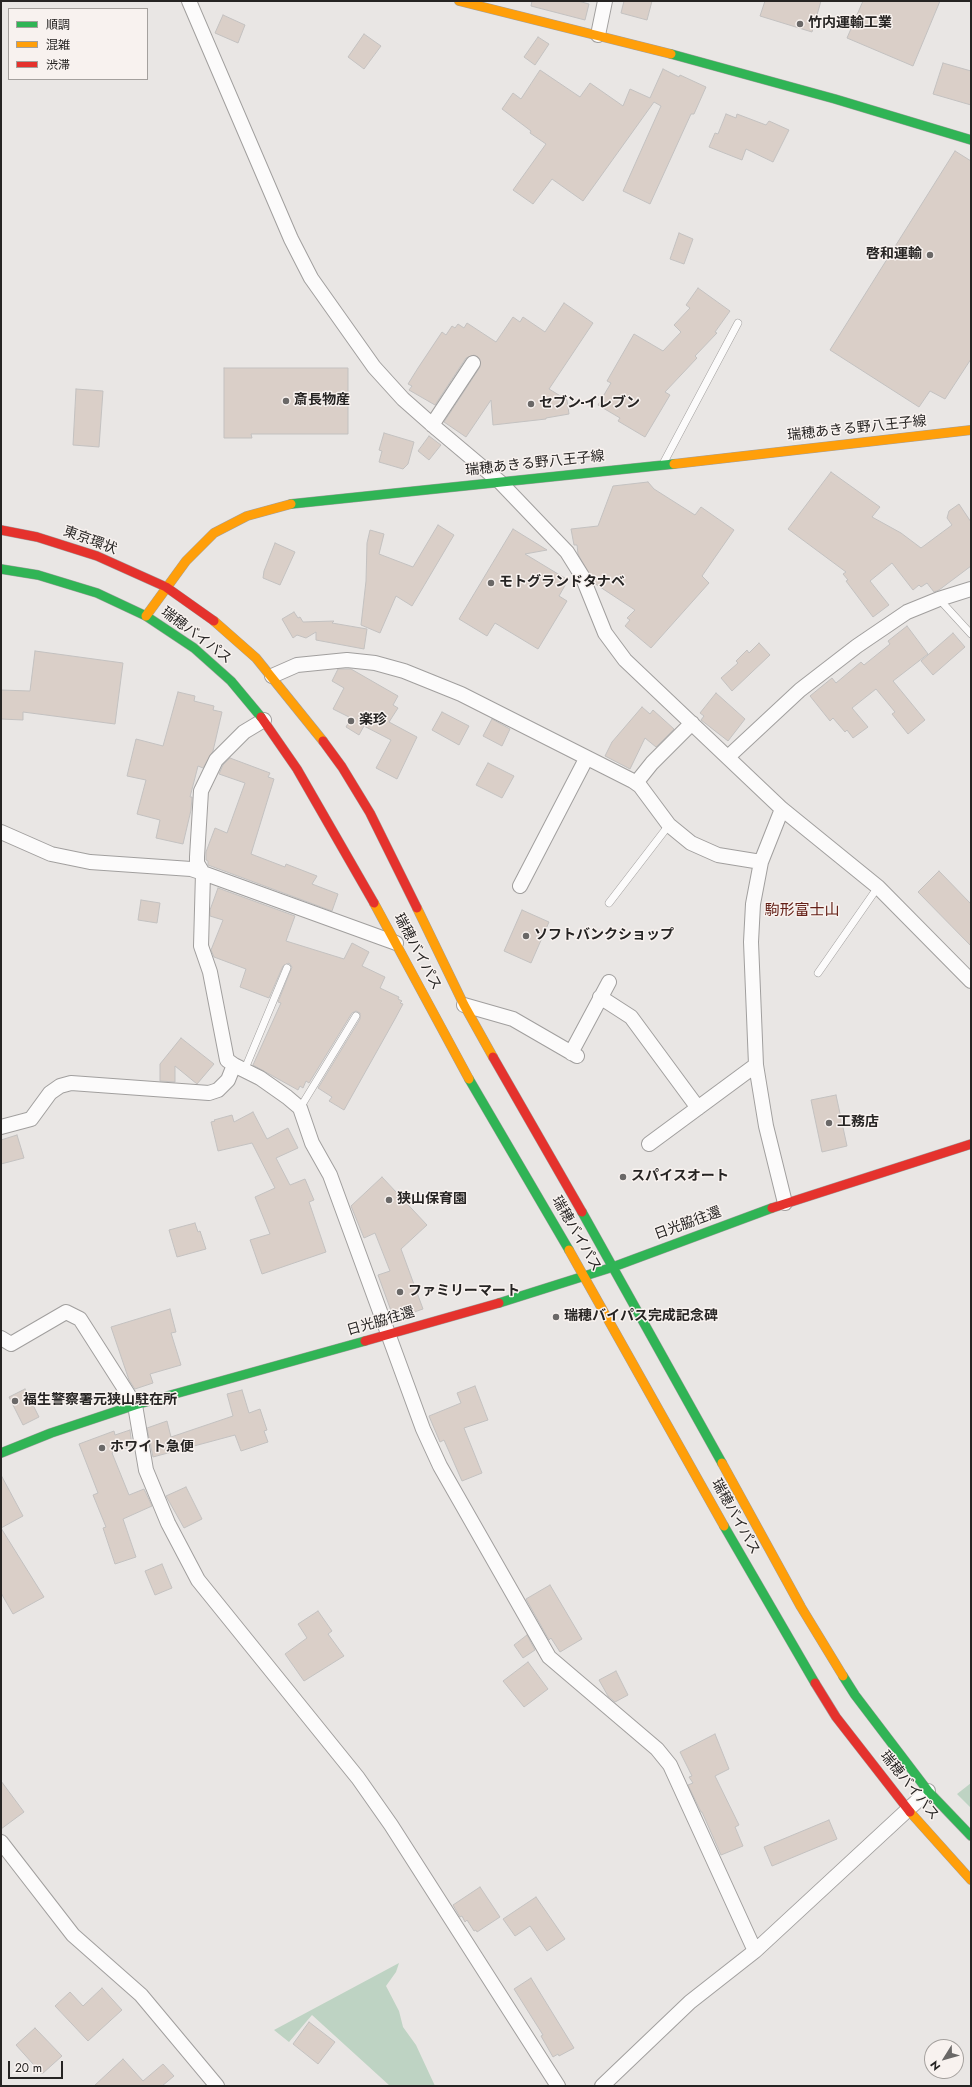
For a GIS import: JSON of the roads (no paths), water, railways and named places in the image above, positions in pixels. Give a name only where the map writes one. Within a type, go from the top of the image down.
[{"type":"main road","points":[[459,1],[501,9],[835,99],[971,140]]},
{"type":"main road","name":"瑞穂あきる野八王子線","points":[[146,616],[186,561],[214,533],[247,516],[300,502],[662,465],[971,430]]},
{"type":"main road","name":"東京環状","points":[[1,530],[37,537],[97,556],[166,587]]},
{"type":"main road","points":[[1,569],[38,575],[98,593],[146,616]]},
{"type":"main road","name":"瑞穂バイパス","points":[[166,587],[226,630],[256,658],[319,736],[370,813],[464,1005],[613,1267],[801,1607],[855,1695],[928,1792],[971,1836]]},
{"type":"main road","name":"瑞穂バイパス","points":[[146,616],[194,648],[231,681],[264,720],[297,769],[396,943],[467,1075],[584,1277],[799,1659],[836,1717],[907,1809],[971,1880]]},
{"type":"main road","name":"日光脇往還","points":[[1,1453],[51,1433],[135,1405],[539,1292],[613,1267],[785,1203],[971,1144]]},
{"type":"street","points":[[189,1],[291,239],[311,278],[374,368],[403,399],[500,482],[567,552],[582,576],[605,633],[625,660],[782,809],[878,887],[971,981]]},
{"type":"street","points":[[598,35],[605,1]]},
{"type":"street","points":[[432,425],[474,363]]},
{"type":"street","points":[[728,757],[800,690],[857,646],[907,612],[939,599],[971,589]]},
{"type":"street","points":[[272,676],[297,665],[347,660],[376,663],[404,671],[461,694],[586,759],[636,783],[669,825],[691,843],[718,856],[761,862]]},
{"type":"street","points":[[264,720],[244,732],[216,760],[201,790],[197,857],[197,862],[203,873],[201,946],[210,972],[227,1060],[266,1082],[300,1108],[312,1143],[330,1175],[423,1429],[440,1466],[548,1657],[657,1749],[670,1765],[755,1951]]},
{"type":"street","points":[[636,783],[652,763],[692,723]]},
{"type":"street","points":[[520,886],[586,759]]},
{"type":"street","points":[[782,809],[761,862],[753,904],[751,942],[756,1065],[766,1126],[785,1203]]},
{"type":"street","points":[[1,832],[51,854],[90,862],[191,869],[396,943]]},
{"type":"street","points":[[464,1005],[513,1019],[574,1055],[600,997],[609,982]]},
{"type":"street","points":[[600,997],[631,1017],[698,1108]]},
{"type":"street","points":[[649,1144],[756,1065]]},
{"type":"street","points":[[1,1127],[31,1119],[50,1093],[60,1086],[71,1083],[209,1094],[218,1090],[239,1068]]},
{"type":"street","points":[[1,1338],[11,1344],[66,1312],[80,1318],[135,1405],[146,1470],[168,1523],[198,1580],[358,1778],[383,1814],[558,2086]]},
{"type":"street","points":[[602,2086],[690,2002],[755,1951],[907,1809],[928,1792]]},
{"type":"street","points":[[1,1842],[73,1935],[141,1995],[217,2086]]},
{"type":"lane","points":[[662,465],[738,323]]},
{"type":"lane","points":[[939,599],[971,634]]},
{"type":"lane","points":[[609,903],[669,825]]},
{"type":"lane","points":[[818,973],[878,887]]},
{"type":"lane","points":[[239,1068],[288,968]]},
{"type":"lane","points":[[300,1108],[356,1016]]},
{"type":"place","name":"竹内運輸工業","points":[[800,24]]},
{"type":"place","name":"啓和運輸","points":[[930,255]]},
{"type":"place","name":"斎長物産","points":[[286,401]]},
{"type":"place","name":"セブン-イレブン","points":[[531,404]]},
{"type":"place","name":"モトグランドタナベ","points":[[491,583]]},
{"type":"place","name":"楽珍","points":[[351,721]]},
{"type":"place","name":"ソフトバンクショップ","points":[[526,936]]},
{"type":"place","name":"工務店","points":[[829,1123]]},
{"type":"place","name":"スパイスオート","points":[[623,1177]]},
{"type":"place","name":"狭山保育園","points":[[389,1200]]},
{"type":"place","name":"ファミリーマート","points":[[400,1292]]},
{"type":"place","name":"瑞穂バイパス完成記念碑","points":[[556,1317]]},
{"type":"place","name":"福生警察署元狭山駐在所","points":[[15,1401]]},
{"type":"place","name":"ホワイト急便","points":[[102,1448]]},
{"type":"district","name":"駒形富士山","points":[[802,911]]}]
